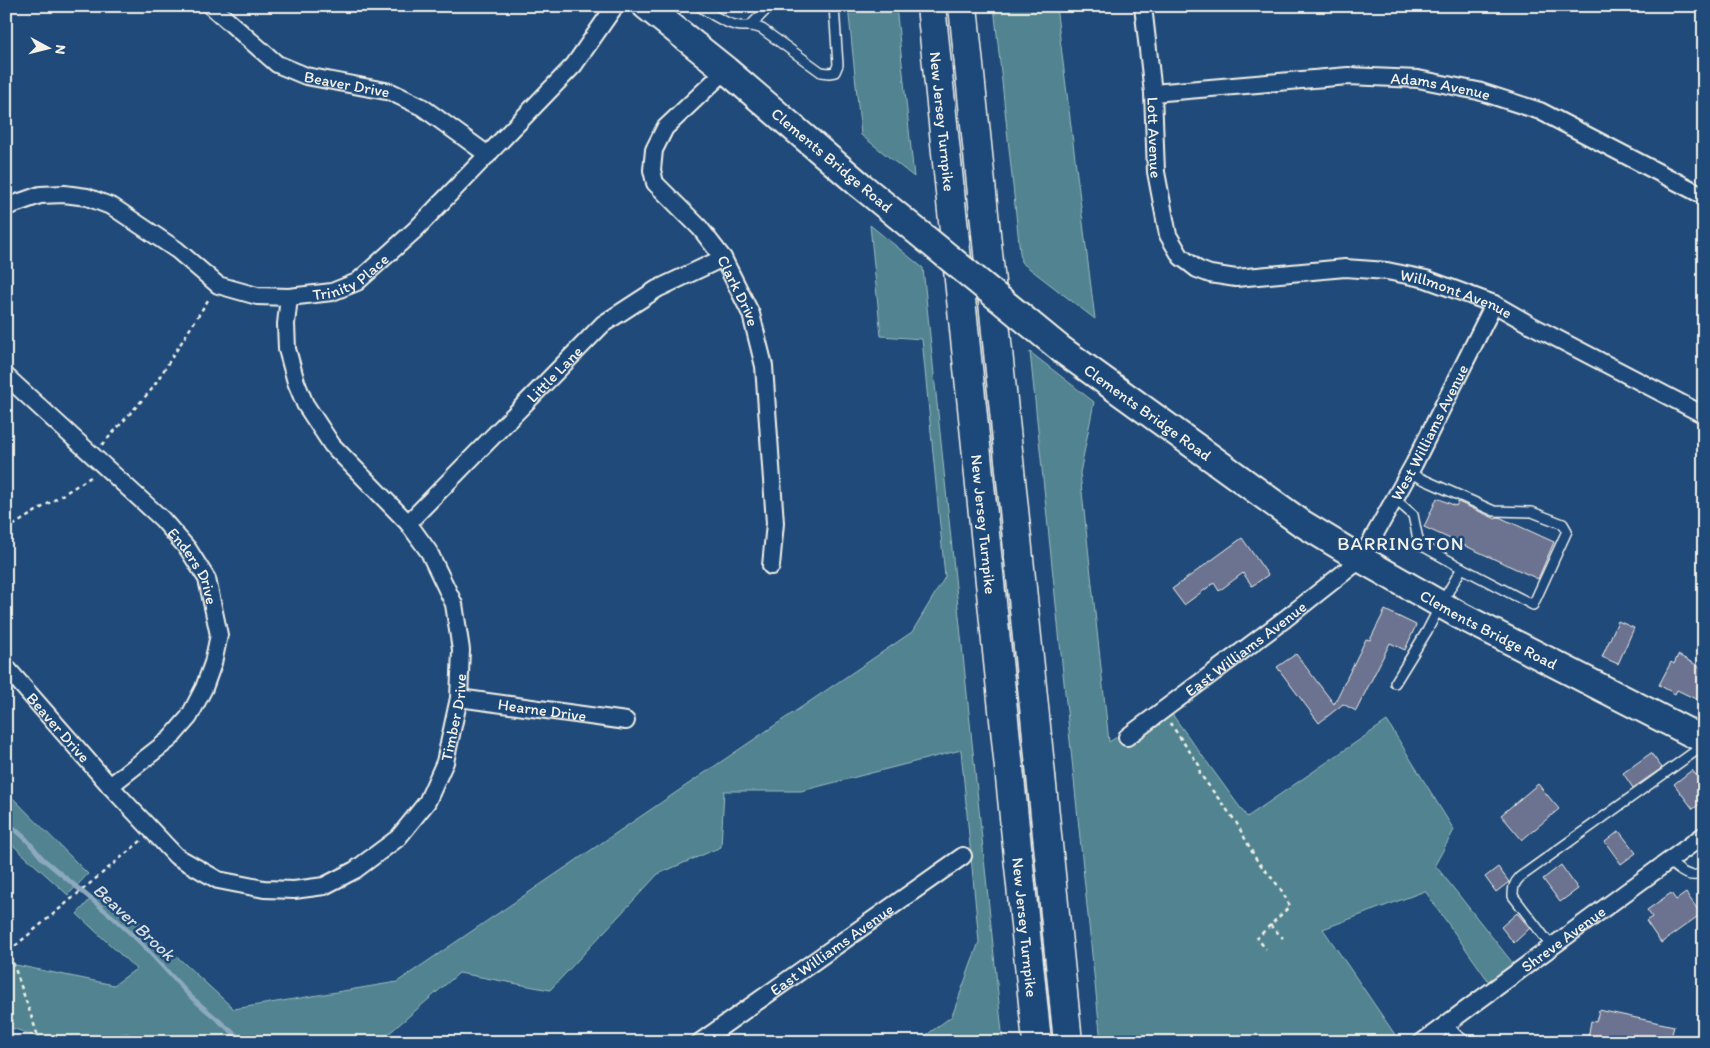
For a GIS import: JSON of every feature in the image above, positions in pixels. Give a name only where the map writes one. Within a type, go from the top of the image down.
[{"type":"highway","name":"New Jersey Turnpike","points":[[931,6],[1037,1042]]},
{"type":"highway","name":"New Jersey Turnpike","points":[[962,6],[1068,1042]]},
{"type":"main road","name":"Clements Bridge Road","points":[[646,6],[726,70],[859,184],[1062,350],[1300,522],[1440,604],[1704,740]]},
{"type":"street","name":"Beaver Drive","points":[[211,6],[277,64],[306,76],[392,92],[422,107],[488,154]]},
{"type":"street","name":"Trinity Place","points":[[6,206],[40,195],[64,194],[87,197],[113,207],[177,250],[218,285],[257,296],[289,298],[332,292],[357,282],[415,230],[574,65],[614,6]]},
{"type":"street","name":"Lott Avenue","points":[[1143,6],[1152,93],[1156,172],[1168,235],[1181,257],[1188,262]]},
{"type":"street","name":"Clark Drive","points":[[726,70],[665,128],[654,150],[652,170],[655,183],[700,228],[723,258],[751,314],[764,366],[775,523],[772,566]]},
{"type":"street","name":"Adams Avenue","points":[[1152,93],[1348,76],[1418,79],[1478,91],[1540,111],[1704,196]]},
{"type":"street","name":"Little Lane","points":[[408,523],[603,324],[657,289],[723,258]]},
{"type":"street","name":"Willmont Avenue","points":[[1188,262],[1210,274],[1236,278],[1345,268],[1387,271],[1426,279],[1494,304],[1704,415]]},
{"type":"street","name":"Timber Drive","points":[[110,786],[176,856],[218,880],[264,889],[294,890],[324,886],[355,870],[398,838],[427,802],[444,762],[459,698],[461,650],[454,604],[430,552],[408,523],[332,444],[305,404],[296,382],[287,349],[286,324],[289,298]]},
{"type":"street","name":"West Williams Avenue","points":[[1361,559],[1409,474],[1494,304]]},
{"type":"street","name":"Enders Drive","points":[[6,376],[162,519],[188,548],[207,579],[219,634],[213,663],[204,688],[189,717],[170,739],[110,786]]},
{"type":"street","name":"East Williams Avenue","points":[[1127,737],[1285,619],[1361,559]]},
{"type":"street","name":"Beaver Drive","points":[[6,667],[110,786]]},
{"type":"street","name":"Hearne Drive","points":[[459,698],[626,721]]},
{"type":"street","name":"Shreve Avenue","points":[[1422,1042],[1704,835]]},
{"type":"street","name":"East Williams Avenue","points":[[700,1042],[962,856]]},
{"type":"lane","points":[[699,6],[713,16],[734,25],[744,26],[752,24],[770,6]]},
{"type":"lane","points":[[752,24],[762,29],[821,72],[835,72],[838,66],[834,6]]},
{"type":"lane","points":[[1395,499],[1413,515],[1419,544],[1532,604],[1568,531],[1563,524],[1532,512],[1494,511],[1409,474]]},
{"type":"lane","points":[[1395,683],[1462,568]]},
{"type":"lane","points":[[1552,947],[1513,896],[1513,887],[1516,881],[1520,876],[1704,745]]},
{"type":"lane","points":[[1668,861],[1685,874],[1694,876],[1704,874]]},
{"type":"lane","points":[[1447,1024],[1467,1042]]},
{"type":"path","points":[[93,456],[152,389],[218,285]]},
{"type":"path","points":[[6,530],[106,468]]},
{"type":"path","points":[[1169,721],[1199,765],[1200,774],[1236,822],[1256,859],[1280,888],[1290,906],[1257,938],[1266,949]]},
{"type":"path","points":[[40,1042],[9,950],[153,831]]},
{"type":"path","points":[[1270,925],[1283,938]]},
{"type":"green space","points":[[848,6],[896,6],[914,177],[861,135]]},
{"type":"green space","points":[[994,6],[1056,6],[1095,319],[1021,262]]},
{"type":"green space","points":[[870,225],[923,268],[1003,1042],[917,1042],[952,1016],[979,942],[961,750],[801,791],[724,791],[721,847],[658,874],[550,990],[459,973],[379,1042],[140,1042],[127,1033],[87,1042],[53,1042],[6,1026],[6,963],[114,985],[136,969],[77,914],[101,887],[234,1009],[397,982],[912,632],[945,577],[922,339],[881,336]]},
{"type":"green space","points":[[1030,352],[1094,402],[1080,473],[1109,742],[1166,706],[1247,817],[1387,721],[1454,830],[1435,865],[1519,971],[1494,989],[1425,891],[1323,929],[1400,1042],[1101,1042]]},
{"type":"green space","points":[[6,791],[88,874],[68,895],[6,839]]},
{"type":"building","points":[[1437,498],[1456,506],[1458,502],[1496,519],[1499,517],[1554,542],[1538,579],[1424,527]]},
{"type":"building","points":[[1242,538],[1268,575],[1252,586],[1243,573],[1219,591],[1214,583],[1184,605],[1172,589]]},
{"type":"building","points":[[1385,610],[1416,625],[1405,650],[1390,643],[1356,711],[1343,704],[1319,723],[1277,667],[1296,654],[1334,704],[1366,639],[1370,640]]},
{"type":"building","points":[[1618,621],[1634,628],[1618,664],[1602,657]]},
{"type":"building","points":[[1678,655],[1704,669],[1704,703],[1677,690],[1675,694],[1659,685],[1671,662],[1674,664]]},
{"type":"building","points":[[1651,753],[1662,768],[1633,788],[1623,773]]},
{"type":"building","points":[[1692,770],[1704,785],[1704,801],[1693,809],[1674,784]]},
{"type":"building","points":[[1538,784],[1559,809],[1522,840],[1501,815]]},
{"type":"building","points":[[1619,831],[1636,853],[1621,864],[1605,842]]},
{"type":"building","points":[[1561,865],[1578,889],[1560,902],[1543,879]]},
{"type":"building","points":[[1498,867],[1509,882],[1496,892],[1485,877]]},
{"type":"building","points":[[1671,893],[1676,900],[1686,893],[1701,914],[1661,943],[1646,921],[1652,917],[1647,910]]},
{"type":"building","points":[[1517,913],[1530,928],[1514,943],[1501,927]]},
{"type":"building","points":[[1599,1010],[1674,1026],[1670,1042],[1592,1042],[1588,1038],[1591,1021],[1596,1022]]},
{"type":"waterway","name":"Beaver Brook","points":[[6,821],[26,839],[43,859],[140,942],[191,997],[244,1042]]},
{"type":"district","name":"BARRINGTON","points":[[1401,543]]}]
